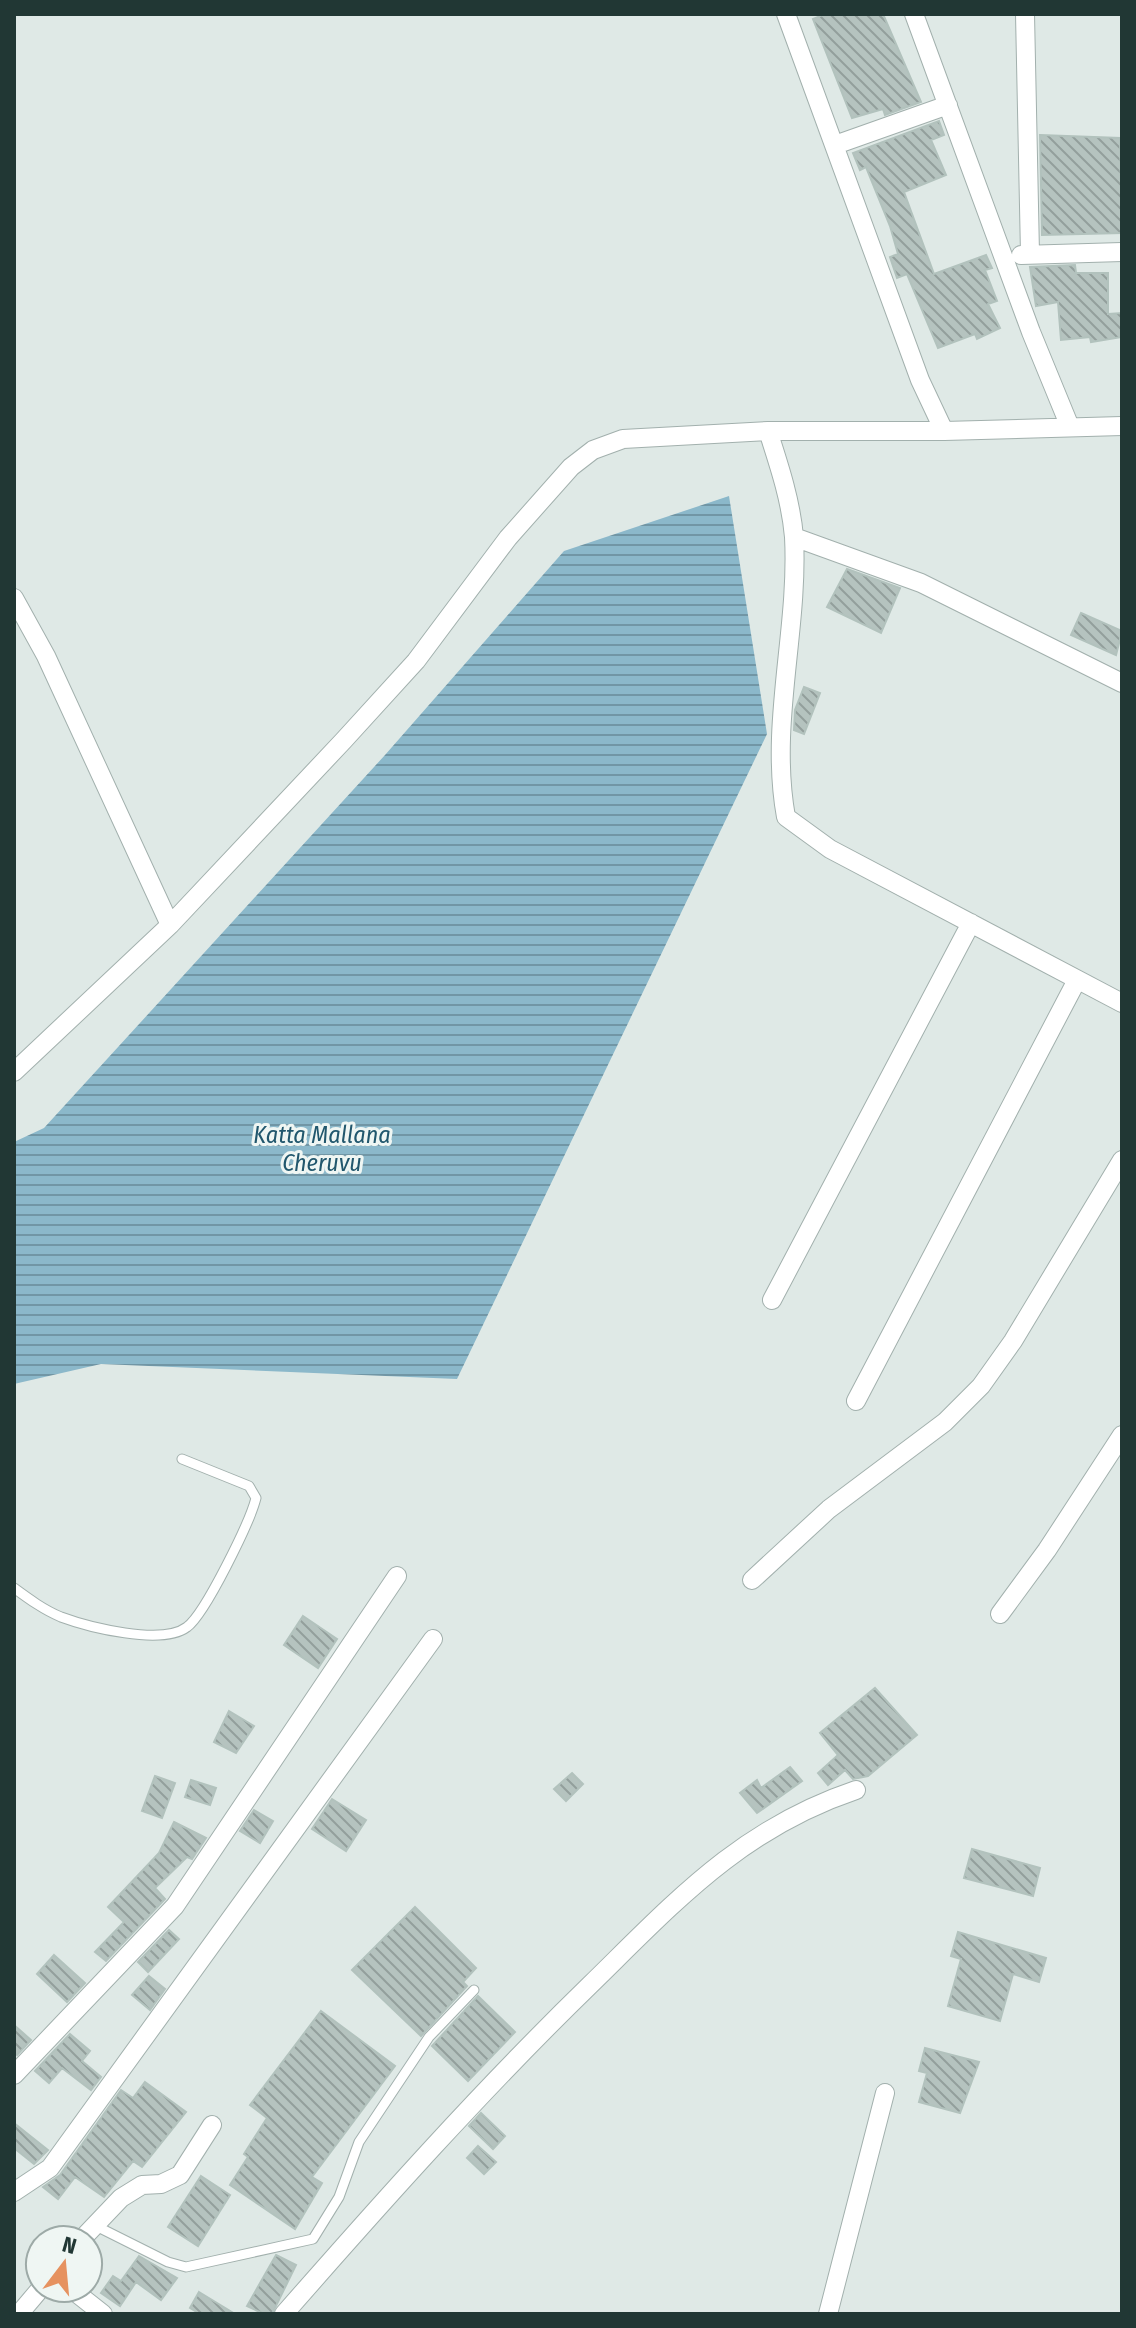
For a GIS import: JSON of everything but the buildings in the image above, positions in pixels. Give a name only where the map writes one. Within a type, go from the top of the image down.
[{"type":"street","points":[[786,14],[920,380],[944,431]]},
{"type":"street","points":[[914,14],[1006,257],[1031,332],[1070,427]]},
{"type":"street","points":[[1025,14],[1030,254]]},
{"type":"street","points":[[835,145],[948,105]]},
{"type":"street","points":[[1006,257],[1122,252]]},
{"type":"street","points":[[14,1072],[170,925],[416,661],[508,538],[571,467],[593,450],[623,439],[768,431],[944,431],[1122,426]]},
{"type":"street","points":[[768,431],[785,485],[794,537],[783,697],[782,793],[786,817],[830,849],[1122,1003]]},
{"type":"street","points":[[794,537],[921,583],[1122,683]]},
{"type":"street","points":[[14,598],[46,656],[170,925]]},
{"type":"street","points":[[772,1300],[971,923]]},
{"type":"street","points":[[856,1401],[1077,980]]},
{"type":"street","points":[[752,1580],[829,1509],[945,1422],[981,1386],[1013,1341],[1122,1160]]},
{"type":"street","points":[[1000,1614],[1047,1550],[1122,1435]]},
{"type":"street","points":[[1106,1459],[1122,1470]]},
{"type":"street","points":[[14,2075],[175,1906],[397,1576]]},
{"type":"street","points":[[14,2192],[50,2168],[433,1639]]},
{"type":"street","points":[[284,2314],[448,2128],[704,1873],[785,1818],[856,1790]]},
{"type":"street","points":[[828,2314],[885,2093]]},
{"type":"street","points":[[95,2224],[121,2198],[142,2185],[161,2184],[180,2175],[212,2125]]},
{"type":"lane","points":[[14,1588],[60,1616],[92,1626],[149,1635],[172,1635],[187,1627],[202,1609],[256,1498],[249,1486],[182,1459]]},
{"type":"lane","points":[[104,2230],[186,2267],[313,2239],[339,2197],[359,2142],[429,2037],[474,1990]]},
{"type":"water","name":"Katta Mallana Cheruvu","points":[[729,496],[767,734],[457,1379],[101,1364],[14,1384],[14,1142],[44,1128],[385,755],[564,551]]}]
